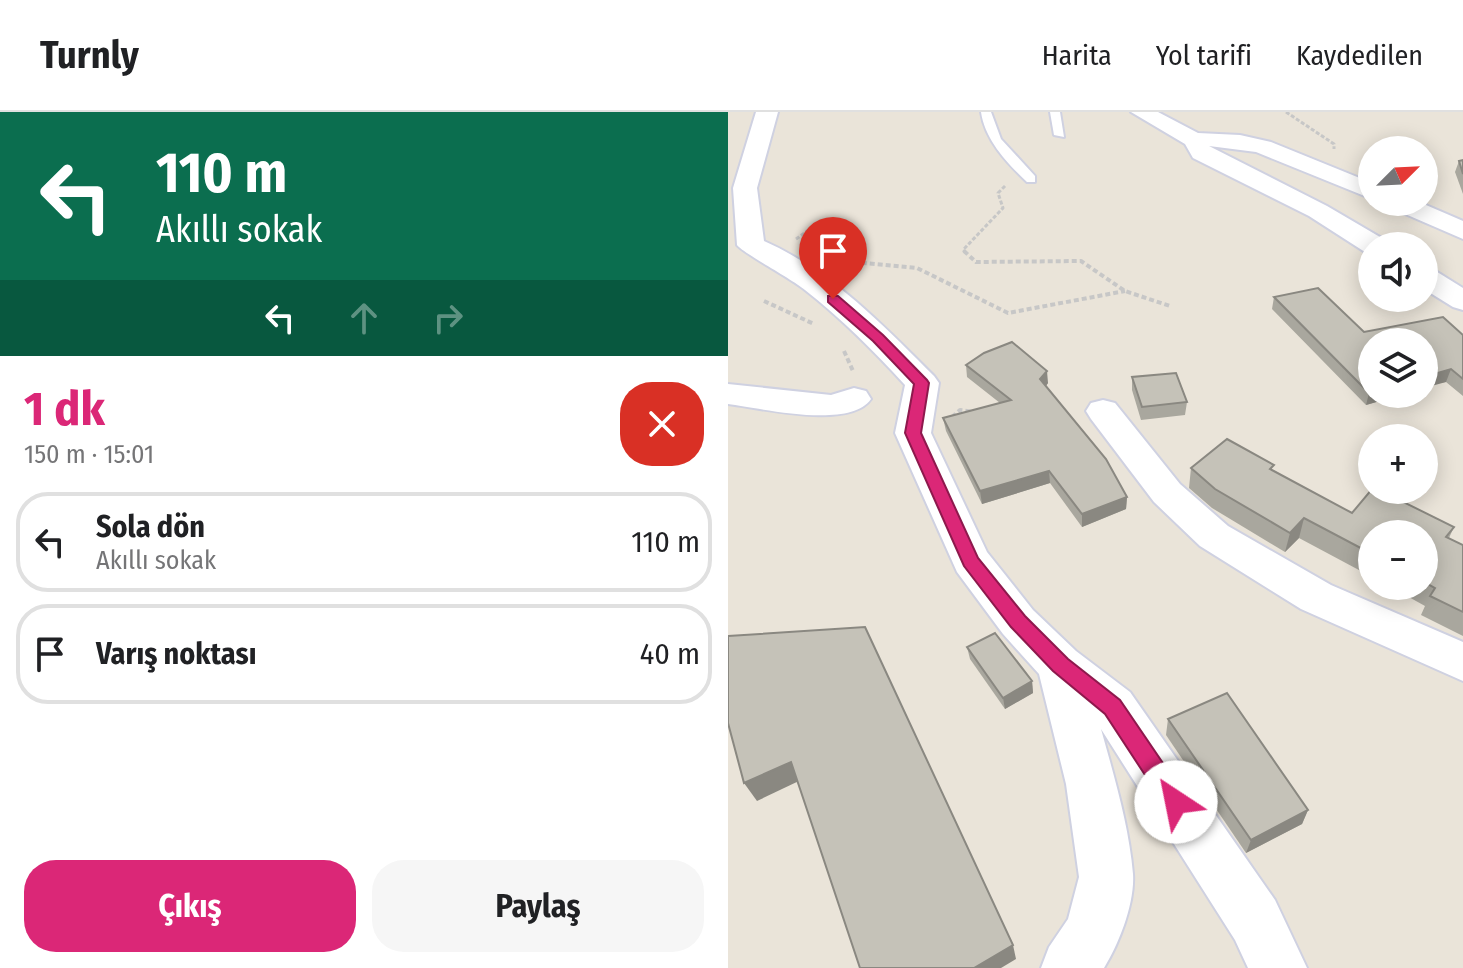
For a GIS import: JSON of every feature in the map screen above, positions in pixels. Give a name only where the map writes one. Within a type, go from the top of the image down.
[{"type":"street","points":[[739,191],[767,112]]},
{"type":"street","points":[[1142,112],[1194,140],[1201,153],[1318,211],[1358,236]]},
{"type":"street","points":[[1194,140],[1217,137],[1247,141],[1358,186]]},
{"type":"street","points":[[732,147],[751,245],[767,250],[833,299],[878,338],[922,383],[913,433],[971,561],[1018,622],[1060,665],[1113,707],[1255,920],[1278,968]]},
{"type":"street","points":[[1429,216],[1463,231]]},
{"type":"street","points":[[1438,285],[1463,301]]},
{"type":"street","points":[[728,394],[832,406],[854,399]]},
{"type":"street","points":[[1103,411],[1167,493],[1214,536],[1316,597],[1463,662]]},
{"type":"street","points":[[1060,665],[1091,784],[1106,877],[1094,931],[1070,968]]},
{"type":"lane","points":[[986,112],[986,122],[1020,170],[1031,179]]},
{"type":"lane","points":[[1055,112],[1060,135]]},
{"type":"path","points":[[1020,170],[998,193],[1003,208],[963,250],[976,262],[1081,261],[1125,291],[1170,306]]},
{"type":"path","points":[[840,228],[810,229],[844,261],[917,268],[1008,313],[1125,291]]},
{"type":"path","points":[[764,301],[820,326]]},
{"type":"path","points":[[924,457],[946,423],[960,410],[984,413]]},
{"type":"building","points":[[1318,288],[1360,328],[1358,382],[1274,297]]},
{"type":"building","points":[[1443,317],[1463,335],[1463,379],[1451,369],[1438,373],[1438,328],[1385,328]]},
{"type":"building","points":[[1012,342],[1047,371],[1040,379],[1106,459],[1127,497],[1082,514],[1049,471],[980,491],[943,418],[1011,400],[966,365],[984,353]]},
{"type":"building","points":[[1176,373],[1187,402],[1142,407],[1132,377]]},
{"type":"building","points":[[1227,439],[1274,465],[1270,469],[1352,513],[1360,504],[1407,504],[1454,527],[1446,537],[1463,545],[1463,612],[1438,600],[1438,520],[1358,520],[1358,547],[1304,518],[1290,533],[1215,489],[1191,468]]},
{"type":"building","points":[[865,627],[1013,945],[974,968],[860,968],[791,762],[744,783],[728,723],[728,636]]},
{"type":"building","points":[[995,633],[1032,681],[1003,698],[967,647]]},
{"type":"building","points":[[1227,693],[1308,810],[1251,840],[1168,719]]},
{"type":"route","points":[[833,299],[878,338],[922,383],[917,397],[913,433],[971,561],[1018,622],[1060,665],[1113,707],[1176,802]]}]
